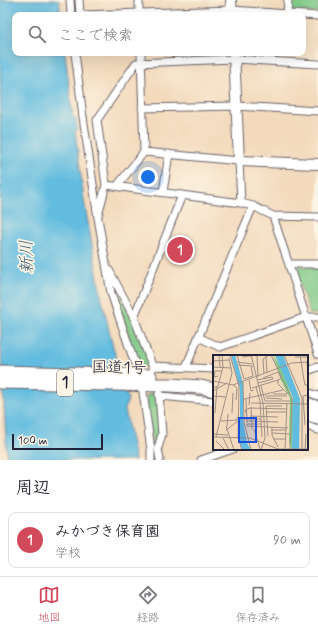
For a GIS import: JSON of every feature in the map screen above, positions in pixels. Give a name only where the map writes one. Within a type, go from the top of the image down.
[{"type":"highway","name":"国道1号","points":[[0,372],[134,380],[213,390]]},
{"type":"highway","name":"国道1号","points":[[0,382],[134,380],[172,377],[213,381]]},
{"type":"highway","points":[[308,404],[318,408]]},
{"type":"highway","points":[[308,414],[318,418]]},
{"type":"street","points":[[70,0],[71,12]]},
{"type":"street","points":[[79,0],[80,12]]},
{"type":"street","points":[[139,0],[139,12]]},
{"type":"street","points":[[287,12],[288,0]]},
{"type":"street","points":[[170,12],[232,8],[269,12]]},
{"type":"street","points":[[306,15],[318,16]]},
{"type":"street","points":[[75,56],[105,261],[111,293],[151,450],[151,460]]},
{"type":"street","points":[[117,186],[144,152],[141,56]]},
{"type":"street","points":[[98,218],[106,184],[97,120],[136,63],[234,56],[318,64]]},
{"type":"street","points":[[234,56],[241,203]]},
{"type":"street","points":[[142,108],[236,106],[318,111]]},
{"type":"street","points":[[144,152],[239,161],[318,164]]},
{"type":"street","points":[[163,192],[169,154]]},
{"type":"street","points":[[106,184],[241,203],[253,206],[273,216],[318,217]]},
{"type":"street","points":[[134,317],[182,195]]},
{"type":"street","points":[[186,367],[253,206]]},
{"type":"street","points":[[273,216],[318,354]]},
{"type":"street","points":[[105,261],[118,289],[134,317],[153,367],[213,369]]},
{"type":"street","points":[[289,264],[318,264]]},
{"type":"street","points":[[198,337],[220,347],[306,317],[318,317]]},
{"type":"street","points":[[308,371],[318,367]]},
{"type":"street","points":[[308,392],[318,396]]},
{"type":"street","points":[[160,460],[158,448],[162,434],[159,395],[213,401]]},
{"type":"street","points":[[308,426],[318,430]]},
{"type":"street","points":[[201,460],[230,450]]},
{"type":"green space","points":[[291,0],[318,0],[318,13],[292,11]]},
{"type":"green space","points":[[298,266],[318,267],[318,314],[310,314],[295,270]]},
{"type":"green space","points":[[117,290],[132,319],[152,368],[138,364],[115,291]]},
{"type":"green space","points":[[151,393],[157,393],[160,435],[158,460],[155,460],[146,396]]},
{"type":"water","name":"新川","points":[[0,0],[59,0],[61,12],[12,12],[12,56],[65,56],[73,118],[76,118],[77,129],[75,130],[84,200],[101,295],[112,343],[128,399],[125,409],[135,460],[7,460],[1,348]]},
{"type":"place","name":"みかづき保育園","points":[[180,250]]}]
